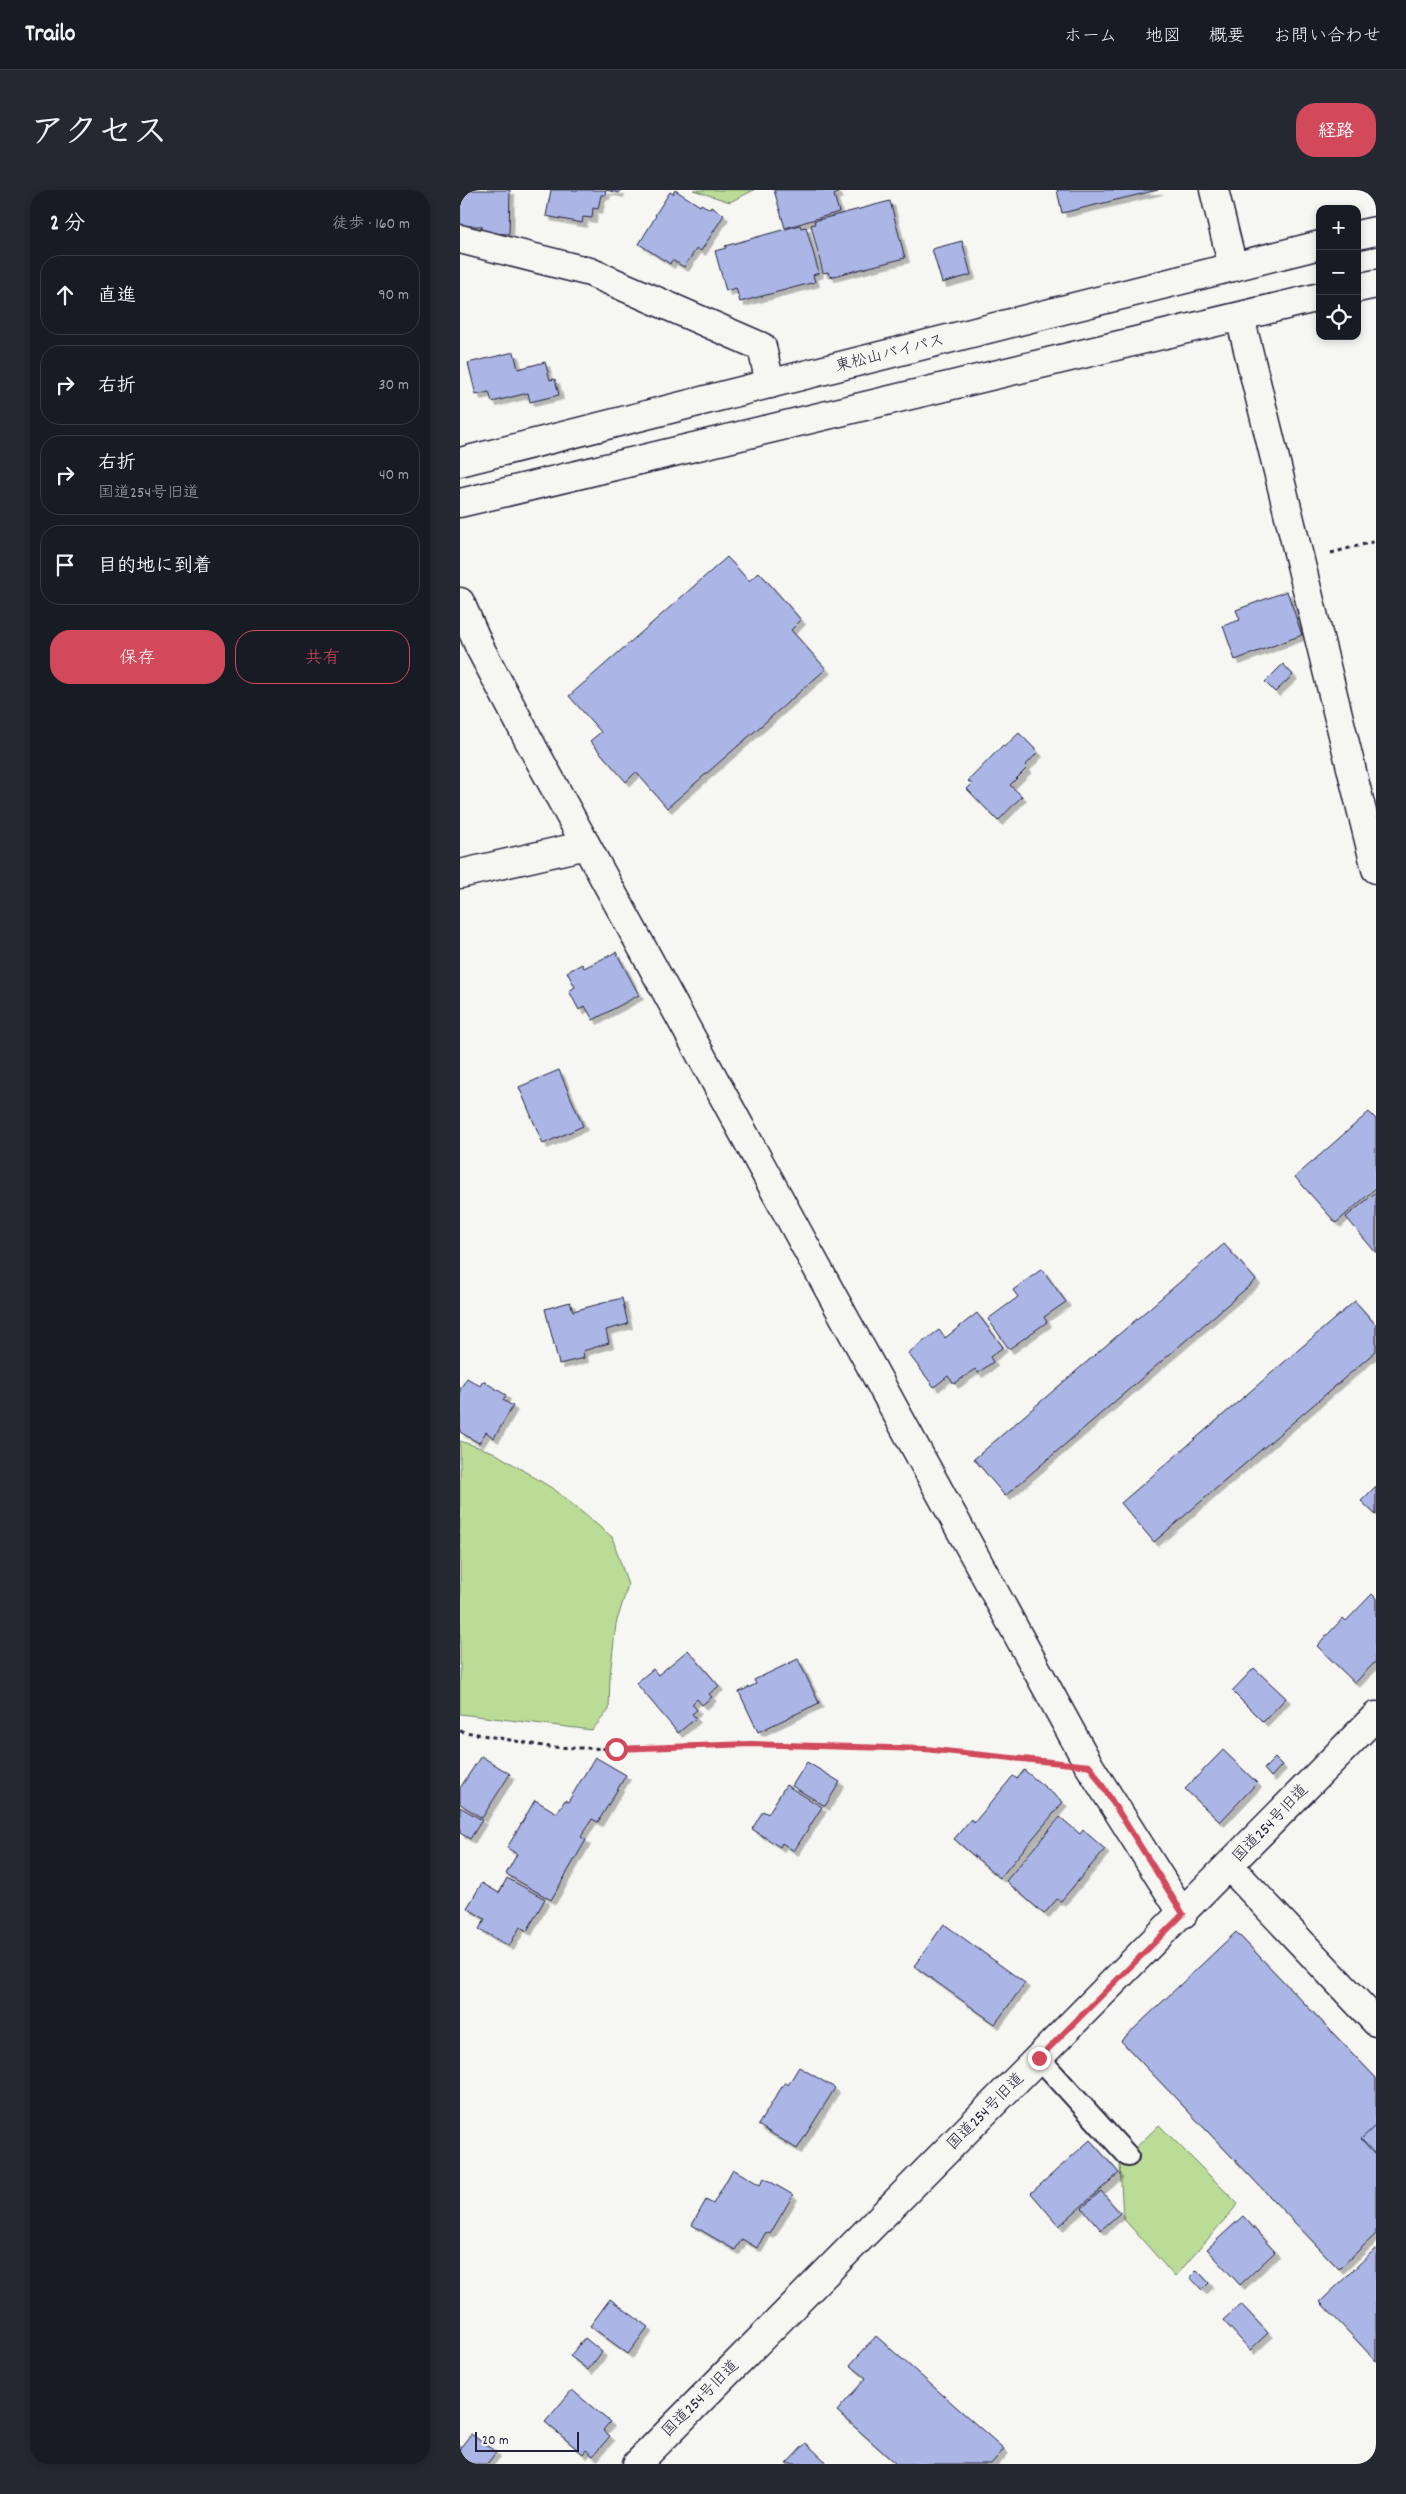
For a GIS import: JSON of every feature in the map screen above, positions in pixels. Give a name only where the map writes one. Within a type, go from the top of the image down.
[{"type":"main road","points":[[1214,190],[1233,266]]},
{"type":"main road","points":[[1361,234],[1376,230]]},
{"type":"main road","points":[[460,239],[590,272],[762,347],[770,384]]},
{"type":"main road","name":"東松山バイパス","points":[[460,462],[1316,246]]},
{"type":"main road","points":[[1361,287],[1376,284]]},
{"type":"main road","points":[[460,503],[1316,298]]},
{"type":"main road","points":[[1240,317],[1376,869]]},
{"type":"main road","points":[[460,602],[480,648],[586,845],[1090,1766],[1183,1914]]},
{"type":"main road","points":[[460,874],[586,845]]},
{"type":"main road","name":"国道254号旧道","points":[[638,2464],[1183,1914],[1376,1716]]},
{"type":"main road","points":[[1230,1866],[1376,2022]]},
{"type":"lane","points":[[1039,2058],[1128,2156]]},
{"type":"path","points":[[1300,560],[1376,541]]},
{"type":"path","points":[[460,1731],[549,1747],[616,1749],[750,1744],[925,1749],[1090,1766]]},
{"type":"green space","points":[[693,190],[754,190],[730,202]]},
{"type":"green space","points":[[460,1441],[493,1452],[555,1490],[612,1537],[628,1585],[616,1624],[610,1675],[609,1710],[592,1730],[460,1714]]},
{"type":"green space","points":[[1159,2125],[1238,2204],[1175,2277],[1123,2218],[1120,2163]]},
{"type":"building","points":[[460,190],[510,190],[509,234],[481,233],[482,226],[460,226]]},
{"type":"building","points":[[551,190],[606,190],[605,195],[601,195],[598,209],[593,208],[592,218],[583,217],[582,223],[546,216]]},
{"type":"building","points":[[606,190],[620,190],[619,193]]},
{"type":"building","points":[[675,190],[700,206],[701,204],[710,209],[711,207],[724,215],[701,251],[697,248],[684,267],[672,260],[670,264],[639,244],[670,192],[673,194]]},
{"type":"building","points":[[774,190],[837,190],[838,193],[834,195],[839,212],[785,228]]},
{"type":"building","points":[[1057,190],[1158,190],[1062,213]]},
{"type":"building","points":[[890,201],[905,258],[830,277],[828,272],[823,273],[811,225],[815,224],[814,221]]},
{"type":"building","points":[[800,225],[801,228],[806,227],[819,273],[813,275],[815,282],[740,302],[736,288],[726,291],[715,251],[726,248],[725,246]]},
{"type":"building","points":[[962,241],[971,275],[942,283],[932,249]]},
{"type":"building","points":[[514,352],[518,369],[545,362],[550,380],[555,379],[559,395],[530,402],[528,393],[492,402],[489,392],[476,395],[468,363]]},
{"type":"building","points":[[727,557],[749,581],[759,572],[801,620],[791,630],[826,669],[667,808],[636,772],[626,782],[590,741],[601,732],[569,696]]},
{"type":"building","points":[[1287,591],[1302,635],[1235,660],[1223,626],[1240,620],[1236,610]]},
{"type":"building","points":[[1283,664],[1293,675],[1275,692],[1265,682]]},
{"type":"building","points":[[1019,733],[1038,752],[1025,766],[1027,768],[1010,785],[1022,796],[998,821],[967,789],[972,784],[968,781],[1003,745],[1004,747]]},
{"type":"building","points":[[616,952],[639,995],[593,1020],[585,1006],[579,1010],[569,991],[575,987],[567,972],[582,964],[584,968]]},
{"type":"building","points":[[559,1070],[583,1126],[543,1144],[519,1087]]},
{"type":"building","points":[[1369,1112],[1376,1119],[1376,1188],[1336,1223],[1295,1177]]},
{"type":"building","points":[[1376,1192],[1376,1253],[1346,1217]]},
{"type":"building","points":[[1224,1244],[1256,1280],[1005,1496],[974,1459]]},
{"type":"building","points":[[1042,1269],[1066,1302],[1044,1317],[1047,1322],[1009,1349],[988,1319],[1018,1297],[1013,1290]]},
{"type":"building","points":[[622,1298],[628,1324],[606,1330],[609,1343],[583,1351],[584,1358],[559,1364],[545,1309],[570,1302],[573,1311]]},
{"type":"building","points":[[1355,1301],[1376,1325],[1376,1351],[1154,1542],[1121,1503]]},
{"type":"building","points":[[977,1313],[1003,1347],[990,1357],[993,1362],[978,1373],[975,1369],[954,1384],[948,1376],[934,1387],[908,1353],[939,1330],[945,1338]]},
{"type":"building","points":[[467,1378],[480,1386],[483,1381],[506,1395],[503,1400],[513,1406],[494,1438],[486,1432],[479,1443],[460,1432],[460,1389]]},
{"type":"building","points":[[1376,1486],[1376,1515],[1361,1501]]},
{"type":"building","points":[[1372,1594],[1376,1598],[1376,1661],[1355,1683],[1317,1646],[1343,1618],[1346,1621]]},
{"type":"building","points":[[688,1650],[719,1686],[709,1694],[712,1697],[702,1705],[697,1699],[692,1704],[697,1710],[692,1714],[696,1718],[678,1733],[636,1683],[653,1669],[658,1675]]},
{"type":"building","points":[[798,1659],[819,1703],[758,1732],[739,1692],[756,1684],[754,1680]]},
{"type":"building","points":[[1254,1668],[1286,1698],[1263,1722],[1232,1691]]},
{"type":"building","points":[[1223,1750],[1257,1783],[1220,1822],[1185,1789]]},
{"type":"building","points":[[481,1756],[510,1774],[482,1818],[460,1804],[460,1788]]},
{"type":"building","points":[[595,1757],[626,1775],[598,1822],[592,1819],[581,1837],[586,1840],[551,1900],[506,1874],[517,1854],[507,1848],[535,1800],[557,1813],[565,1800],[568,1802]]},
{"type":"building","points":[[1275,1758],[1282,1765],[1271,1777],[1264,1769]]},
{"type":"building","points":[[807,1762],[840,1782],[825,1806],[792,1786]]},
{"type":"building","points":[[1024,1770],[1063,1802],[1000,1878],[954,1839],[971,1819],[974,1823],[1013,1776],[1017,1779]]},
{"type":"building","points":[[786,1785],[822,1807],[794,1851],[782,1843],[780,1847],[752,1829],[763,1811],[768,1814]]},
{"type":"building","points":[[460,1807],[482,1820],[470,1839],[460,1833]]},
{"type":"building","points":[[1060,1817],[1080,1834],[1083,1830],[1105,1849],[1061,1901],[1057,1899],[1044,1914],[1006,1881]]},
{"type":"building","points":[[507,1878],[545,1899],[527,1931],[520,1927],[509,1946],[479,1929],[485,1919],[467,1908],[482,1883],[499,1893]]},
{"type":"building","points":[[944,1924],[1025,1983],[995,2024],[914,1966]]},
{"type":"building","points":[[1236,1932],[1376,2078],[1376,2234],[1339,2269],[1121,2041]]},
{"type":"building","points":[[799,2067],[835,2088],[797,2149],[758,2125],[785,2082],[788,2085]]},
{"type":"building","points":[[1376,2125],[1376,2155],[1361,2139]]},
{"type":"building","points":[[1090,2140],[1119,2173],[1059,2226],[1031,2193]]},
{"type":"building","points":[[733,2169],[760,2185],[764,2178],[793,2195],[770,2234],[766,2232],[757,2248],[742,2239],[735,2250],[692,2225],[706,2200],[713,2204]]},
{"type":"building","points":[[1101,2191],[1120,2213],[1101,2230],[1082,2208]]},
{"type":"building","points":[[1243,2216],[1275,2252],[1240,2285],[1207,2249]]},
{"type":"building","points":[[1376,2248],[1376,2361],[1320,2302]]},
{"type":"building","points":[[1197,2270],[1209,2283],[1202,2290],[1190,2277]]},
{"type":"building","points":[[610,2299],[648,2327],[628,2354],[590,2326]]},
{"type":"building","points":[[1241,2304],[1268,2333],[1250,2350],[1223,2320]]},
{"type":"building","points":[[876,2336],[1004,2449],[991,2464],[896,2464],[837,2411],[866,2378],[850,2365]]},
{"type":"building","points":[[585,2338],[602,2352],[588,2370],[570,2356]]},
{"type":"building","points":[[572,2390],[610,2422],[603,2430],[610,2436],[593,2456],[586,2450],[583,2454],[545,2422]]},
{"type":"building","points":[[471,2434],[496,2452],[487,2464],[460,2464],[460,2448]]},
{"type":"building","points":[[806,2443],[828,2464],[786,2464]]},
{"type":"route","points":[[616,1749],[750,1744],[925,1749],[1090,1766],[1183,1914],[1039,2058]]}]
